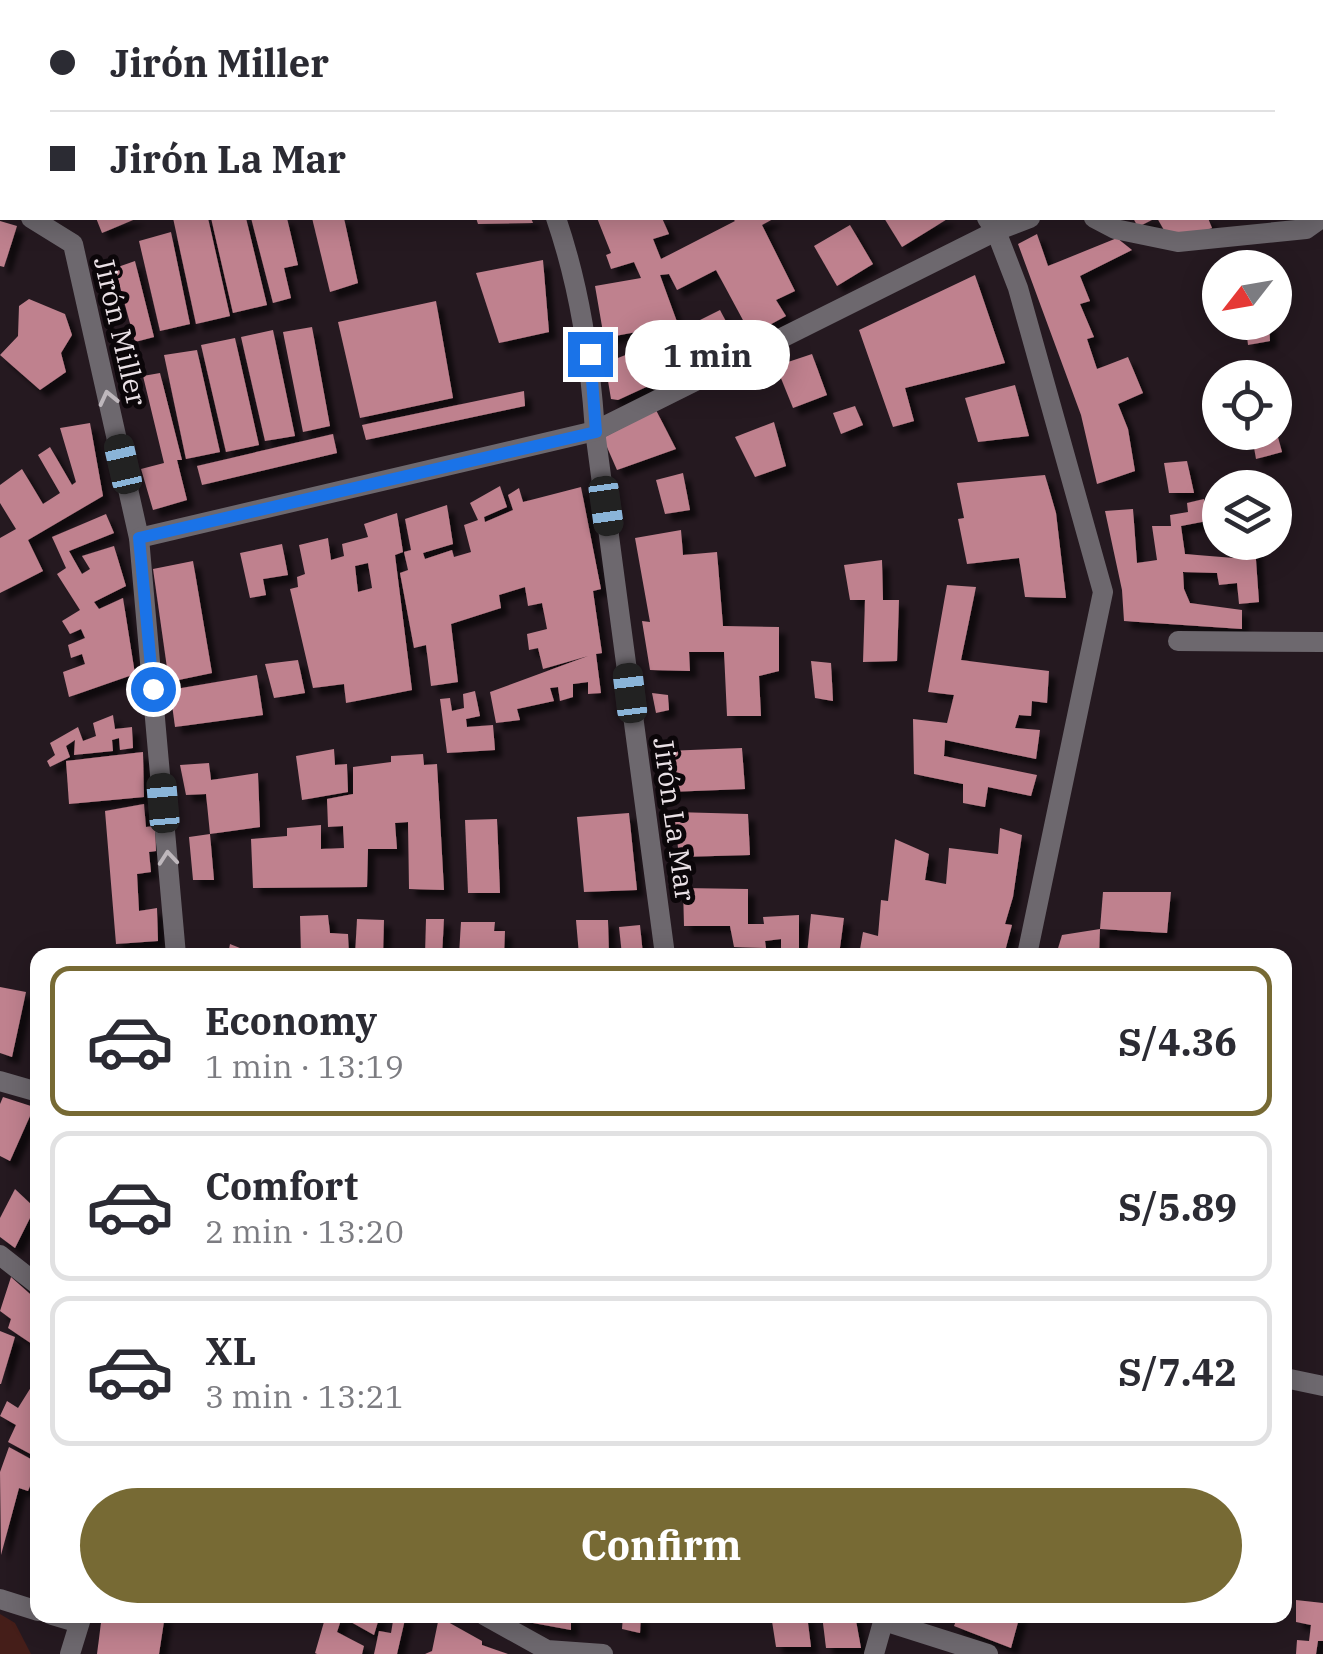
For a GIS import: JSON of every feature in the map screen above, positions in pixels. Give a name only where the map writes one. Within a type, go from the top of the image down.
[{"type":"street","name":"Jirón Miller","points":[[34,220],[73,244],[139,538],[175,948]]},
{"type":"street","name":"Jirón La Mar","points":[[557,220],[571,263],[590,354],[596,432],[664,948]]},
{"type":"street","points":[[139,538],[596,432],[992,224],[1017,220]]},
{"type":"street","points":[[1098,220],[1115,228],[1178,242],[1306,229],[1320,220]]},
{"type":"street","points":[[992,224],[1018,288],[1103,592],[1028,948]]},
{"type":"street","points":[[1178,641],[1323,642]]},
{"type":"street","points":[[0,1081],[30,1090]]},
{"type":"street","points":[[0,1255],[30,1278]]},
{"type":"street","points":[[1292,1379],[1323,1386]]},
{"type":"street","points":[[0,1599],[30,1608]]},
{"type":"street","points":[[70,1654],[79,1623]]},
{"type":"street","points":[[498,1623],[547,1650],[603,1654]]},
{"type":"street","points":[[874,1654],[883,1623]]},
{"type":"street","points":[[898,1623],[988,1654]]},
{"type":"shaded area","points":[[0,1614],[15,1623],[31,1654],[0,1654]]},
{"type":"building","points":[[97,220],[133,220],[102,233]]},
{"type":"building","points":[[173,220],[208,220],[230,316],[196,324]]},
{"type":"building","points":[[211,220],[246,220],[267,305],[233,313]]},
{"type":"building","points":[[252,220],[287,220],[298,265],[284,268],[291,298],[273,303]]},
{"type":"building","points":[[312,220],[344,220],[358,283],[330,292]]},
{"type":"building","points":[[477,220],[533,223],[478,224]]},
{"type":"building","points":[[598,220],[663,220],[669,234],[653,239],[661,259],[734,220],[771,220],[762,225],[795,291],[776,300],[786,316],[751,335],[716,270],[677,290],[669,274],[660,275],[680,330],[720,310],[733,335],[690,354],[694,365],[618,400],[611,399],[605,363],[646,347],[642,331],[604,338],[595,286],[641,278],[634,262],[611,269],[606,255],[611,253]]},
{"type":"building","points":[[885,220],[946,220],[902,247]]},
{"type":"building","points":[[1134,220],[1152,220],[1138,227]]},
{"type":"building","points":[[1158,220],[1209,220],[1212,228],[1187,237],[1168,237]]},
{"type":"building","points":[[0,221],[17,226],[4,267],[0,266]]},
{"type":"building","points":[[850,225],[873,264],[837,286],[814,246]]},
{"type":"building","points":[[171,232],[190,324],[160,331],[139,241]]},
{"type":"building","points":[[1037,234],[1048,266],[1117,238],[1132,250],[1080,276],[1090,301],[1080,304],[1094,337],[1087,339],[1097,369],[1128,357],[1143,393],[1118,404],[1128,429],[1135,471],[1097,484],[1081,415],[1018,244]]},
{"type":"building","points":[[543,260],[549,332],[499,343],[476,273]]},
{"type":"building","points":[[135,261],[154,337],[135,342],[115,268]]},
{"type":"building","points":[[975,275],[1005,363],[905,388],[914,421],[893,427],[859,330]]},
{"type":"building","points":[[29,299],[65,314],[72,335],[61,353],[66,372],[40,390],[0,355],[18,336],[19,306]]},
{"type":"building","points":[[436,301],[453,398],[360,418],[338,322]]},
{"type":"building","points":[[312,327],[330,426],[303,432],[283,332]]},
{"type":"building","points":[[273,330],[295,436],[265,441],[241,337]]},
{"type":"building","points":[[235,338],[259,445],[226,452],[201,345]]},
{"type":"building","points":[[1247,340],[1270,340],[1270,341],[1248,345]]},
{"type":"building","points":[[197,350],[220,452],[186,459],[164,355]]},
{"type":"building","points":[[812,354],[827,395],[793,408],[776,366]]},
{"type":"building","points":[[160,373],[182,460],[177,460],[187,500],[153,510],[141,469],[164,463],[143,376]]},
{"type":"building","points":[[1015,385],[1029,436],[978,442],[965,398]]},
{"type":"building","points":[[524,391],[525,406],[366,440],[362,425]]},
{"type":"building","points":[[855,406],[863,425],[841,434],[833,413]]},
{"type":"building","points":[[656,410],[676,449],[617,470],[603,438]]},
{"type":"building","points":[[774,422],[786,466],[755,477],[735,437]]},
{"type":"building","points":[[90,423],[103,496],[28,540],[43,571],[0,593],[0,538],[16,529],[0,503],[0,485],[22,469],[43,504],[60,493],[38,455],[50,447],[72,485],[76,482],[60,428]]},
{"type":"building","points":[[333,434],[337,453],[202,485],[197,466]]},
{"type":"building","points":[[1254,450],[1281,450],[1282,452],[1256,459]]},
{"type":"building","points":[[1187,461],[1194,493],[1169,493],[1164,463]]},
{"type":"building","points":[[683,473],[690,510],[665,514],[656,480]]},
{"type":"building","points":[[1045,475],[1056,513],[1066,598],[1025,597],[1019,558],[967,564],[958,519],[964,518],[957,483]]},
{"type":"building","points":[[500,486],[507,507],[484,517],[485,522],[513,510],[508,495],[519,488],[523,502],[581,487],[601,589],[593,591],[602,653],[596,654],[601,693],[588,694],[588,682],[573,684],[573,697],[560,701],[558,687],[550,688],[554,701],[517,709],[520,720],[496,723],[490,692],[588,656],[543,669],[538,648],[529,650],[527,634],[547,629],[542,603],[528,606],[525,587],[499,595],[501,608],[451,624],[458,682],[431,686],[426,645],[414,648],[400,573],[408,570],[404,552],[411,550],[405,519],[447,505],[453,544],[423,553],[425,559],[452,550],[454,557],[471,552],[464,525],[478,520],[470,503]]},
{"type":"building","points":[[1202,499],[1202,522],[1181,526],[1185,554],[1202,555],[1202,560],[1256,560],[1259,602],[1239,604],[1237,583],[1219,585],[1217,573],[1183,572],[1190,603],[1242,610],[1242,629],[1124,621],[1122,590],[1105,511],[1133,509],[1137,563],[1157,560],[1152,526],[1171,526],[1170,515],[1188,512],[1187,503]]},
{"type":"building","points":[[397,513],[403,552],[395,555],[412,690],[346,703],[344,684],[313,688],[290,589],[298,587],[297,577],[305,574],[299,545],[328,538],[331,560],[344,556],[342,544],[368,537],[364,524]],"holes":[[[368,563],[372,588],[358,592],[355,566]]]},
{"type":"building","points":[[106,514],[114,533],[69,551],[82,574],[90,569],[82,556],[114,546],[126,586],[94,602],[99,609],[123,598],[135,674],[69,697],[63,672],[85,664],[82,654],[71,658],[68,645],[85,638],[81,629],[70,634],[62,621],[80,610],[57,574],[66,568],[52,537]]},
{"type":"building","points":[[681,530],[683,555],[717,552],[723,626],[779,627],[779,671],[759,676],[761,716],[727,716],[724,652],[689,652],[690,671],[650,670],[642,621],[650,622],[635,538]]},
{"type":"building","points":[[282,544],[288,575],[263,579],[266,595],[250,598],[240,553]]},
{"type":"building","points":[[882,560],[883,600],[899,600],[897,661],[863,662],[865,600],[850,600],[844,565]]},
{"type":"building","points":[[193,561],[212,673],[169,682],[153,569]]},
{"type":"building","points":[[947,585],[976,587],[961,660],[1049,671],[1047,703],[1032,701],[1031,716],[1019,715],[1015,728],[1040,730],[1036,759],[945,740],[944,756],[1037,775],[1031,796],[988,787],[985,807],[963,803],[963,784],[914,774],[913,719],[947,723],[954,695],[928,692]]},
{"type":"building","points":[[298,660],[305,693],[274,698],[265,664]]},
{"type":"building","points":[[811,661],[831,663],[833,701],[815,698]]},
{"type":"building","points":[[257,675],[263,715],[175,727],[170,690]]},
{"type":"building","points":[[475,691],[480,716],[466,719],[467,727],[493,725],[495,750],[447,753],[440,699],[450,698],[452,711],[464,708],[463,694]]},
{"type":"building","points":[[652,693],[668,695],[669,710],[656,713]]},
{"type":"building","points":[[113,715],[115,729],[132,727],[133,748],[120,750],[119,738],[112,740],[113,751],[74,755],[75,740],[66,746],[70,757],[50,767],[47,761],[55,755],[50,743],[78,727],[83,741],[96,736],[93,723]]},
{"type":"building","points":[[742,748],[745,789],[668,792],[665,751]]},
{"type":"building","points":[[334,749],[335,765],[347,764],[348,792],[302,800],[296,756]]},
{"type":"building","points":[[143,752],[144,797],[69,804],[66,761]]},
{"type":"building","points":[[423,754],[424,765],[437,764],[444,890],[409,889],[408,822],[395,823],[397,849],[368,849],[367,887],[253,888],[251,839],[287,836],[287,828],[321,825],[321,849],[344,848],[343,826],[328,827],[327,799],[353,794],[353,767],[391,762],[391,756]]},
{"type":"building","points":[[209,763],[211,780],[258,773],[260,827],[210,834],[206,794],[186,795],[180,765]]},
{"type":"building","points":[[144,804],[146,827],[155,826],[156,851],[149,852],[151,872],[137,874],[139,911],[157,908],[158,941],[116,944],[105,811]]},
{"type":"building","points":[[674,812],[748,814],[750,855],[679,857]]},
{"type":"building","points":[[629,813],[637,890],[584,892],[577,817]]},
{"type":"building","points":[[497,819],[500,893],[468,893],[465,820]]},
{"type":"building","points":[[1000,828],[1022,835],[1005,924],[1012,925],[1006,948],[860,948],[863,932],[878,936],[881,900],[888,901],[895,839],[929,854],[925,880],[946,884],[949,848],[998,854]]},
{"type":"building","points":[[210,834],[214,880],[193,880],[189,837]]},
{"type":"building","points":[[683,888],[748,889],[748,924],[764,924],[763,917],[799,915],[799,948],[781,948],[781,939],[765,941],[766,948],[734,947],[730,926],[684,926]]},
{"type":"building","points":[[1103,892],[1171,892],[1167,933],[1100,929]]},
{"type":"building","points":[[811,914],[844,918],[840,948],[808,948]]},
{"type":"building","points":[[328,915],[330,933],[348,934],[349,948],[301,948],[300,916]]},
{"type":"building","points":[[357,919],[384,920],[383,948],[355,948]]},
{"type":"building","points":[[426,919],[444,919],[442,948],[425,948]]},
{"type":"building","points":[[576,920],[608,920],[609,948],[578,948]]},
{"type":"building","points":[[461,922],[495,922],[494,931],[505,931],[504,948],[459,948]]},
{"type":"building","points":[[640,925],[642,948],[621,948],[619,927]]},
{"type":"building","points":[[1100,929],[1099,948],[1058,948],[1062,935]]},
{"type":"building","points":[[0,987],[26,992],[12,1057],[0,1053]]},
{"type":"building","points":[[3,1097],[30,1106],[30,1116],[10,1161],[0,1156]]},
{"type":"building","points":[[15,1189],[30,1203],[30,1218],[15,1248],[0,1237],[0,1218]]},
{"type":"building","points":[[11,1277],[30,1294],[30,1343],[8,1328],[11,1319],[0,1311]]},
{"type":"building","points":[[0,1331],[15,1337],[1,1384],[0,1384]]},
{"type":"building","points":[[30,1389],[30,1454],[8,1442],[16,1425],[0,1416],[7,1401],[18,1408]]},
{"type":"building","points":[[9,1447],[30,1459],[30,1486],[28,1491],[19,1488],[1,1555],[0,1472]]},
{"type":"building","points":[[1296,1600],[1323,1603],[1323,1641],[1318,1641],[1316,1654],[1296,1654],[1297,1640],[1309,1641],[1311,1625],[1296,1622]]},
{"type":"building","points":[[101,1623],[164,1623],[159,1654],[97,1654]]},
{"type":"building","points":[[324,1623],[340,1623],[337,1632],[364,1646],[362,1654],[315,1653]]},
{"type":"building","points":[[353,1623],[378,1623],[374,1635]]},
{"type":"building","points":[[393,1623],[404,1623],[397,1654],[374,1654],[379,1631],[391,1633]]},
{"type":"building","points":[[438,1623],[450,1623],[482,1641],[482,1645],[508,1654],[425,1654],[432,1651]]},
{"type":"building","points":[[533,1623],[571,1623],[571,1630]]},
{"type":"building","points":[[622,1623],[641,1623],[640,1633],[622,1629]]},
{"type":"building","points":[[772,1623],[808,1623],[811,1647],[776,1647]]},
{"type":"building","points":[[823,1623],[856,1623],[861,1648],[826,1648]]},
{"type":"building","points":[[955,1623],[1018,1623],[1011,1648],[954,1626]]},
{"type":"route","points":[[153,689],[139,538],[596,432],[590,354]]}]
